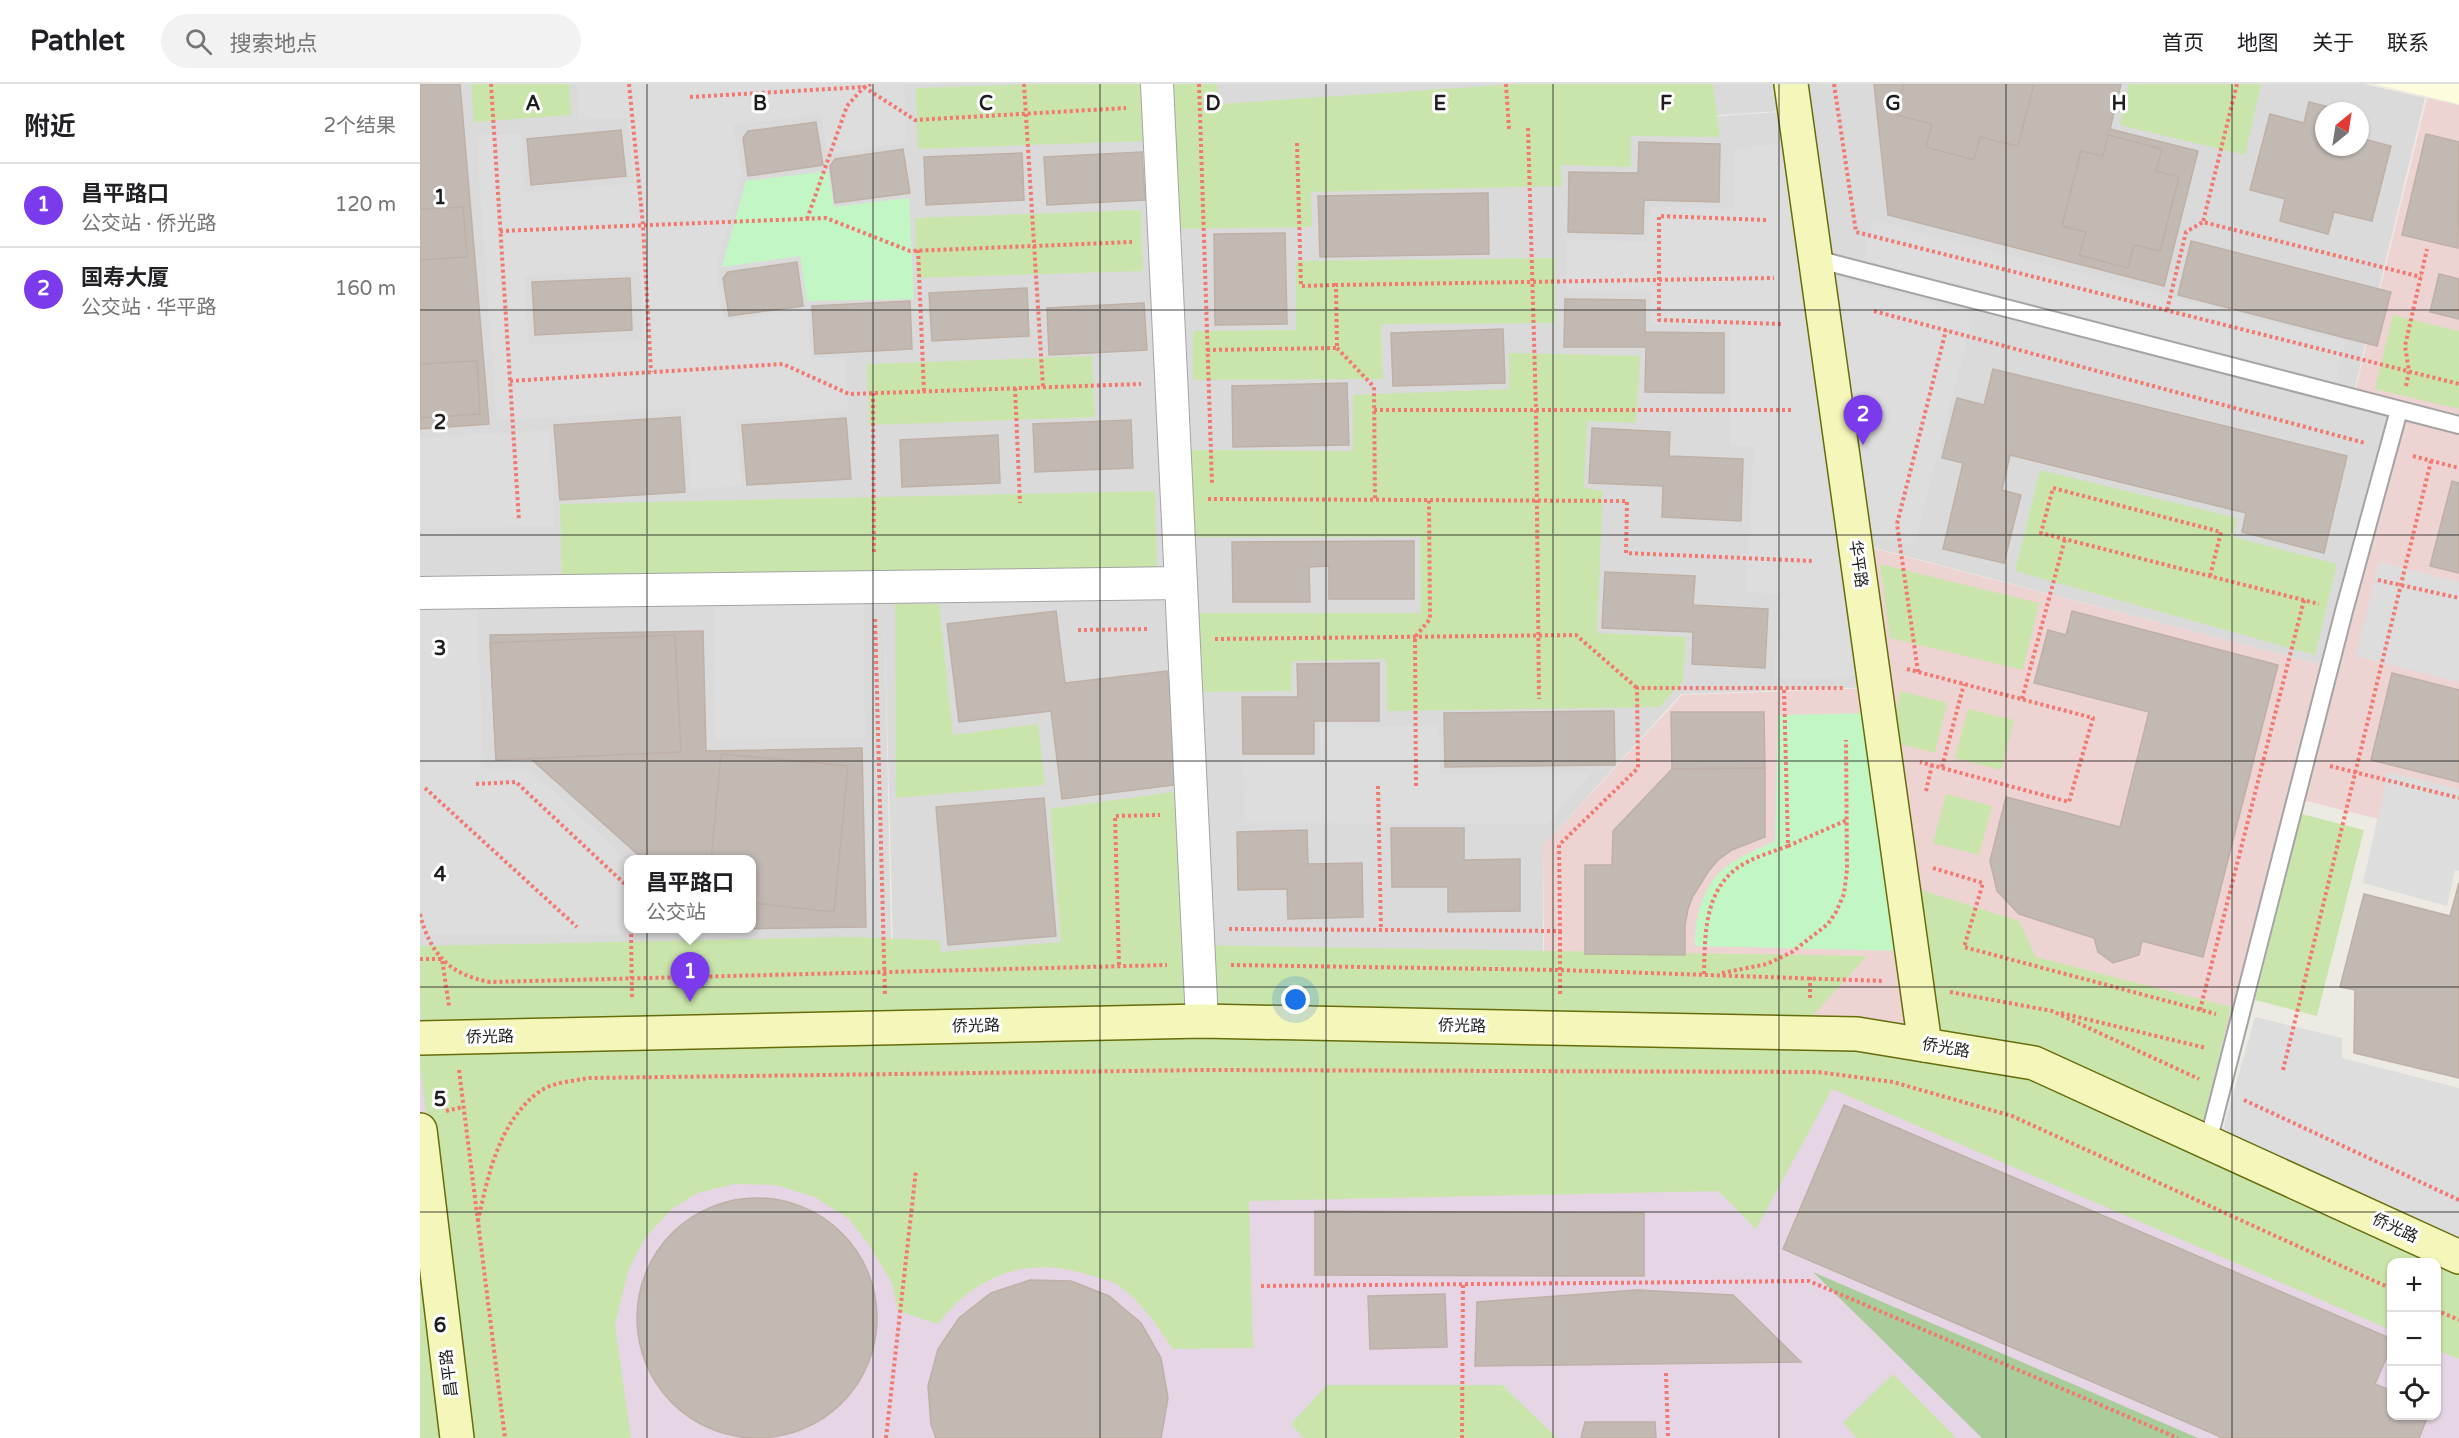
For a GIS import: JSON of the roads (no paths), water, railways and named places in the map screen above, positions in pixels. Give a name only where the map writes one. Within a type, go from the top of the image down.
[{"type":"street","name":"华平路","points":[[1791,84],[1925,1045]]},
{"type":"street","points":[[1158,95],[1202,1022]]},
{"type":"street","points":[[420,593],[1182,583]]},
{"type":"street","name":"侨光路","points":[[420,1038],[1202,1022],[1857,1034],[2034,1063],[2459,1257]]},
{"type":"street","name":"昌平路","points":[[420,1130],[457,1438]]},
{"type":"lane","points":[[1816,260],[2459,424]]},
{"type":"lane","points":[[2208,1142],[2344,611],[2399,410]]},
{"type":"place","name":"国寿大厦","points":[[1863,445]]},
{"type":"place","name":"昌平路口","points":[[690,1002]]}]
